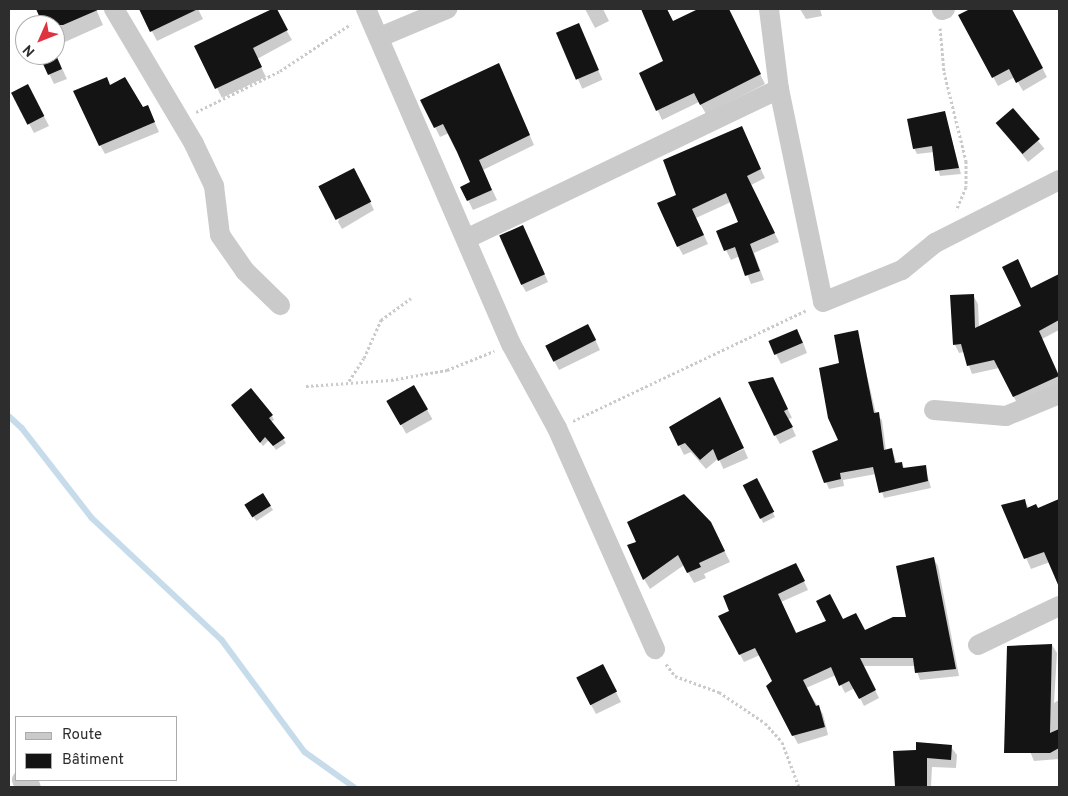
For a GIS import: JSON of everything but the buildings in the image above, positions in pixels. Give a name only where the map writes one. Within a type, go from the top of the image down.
[{"type":"street","points":[[114,9],[180,120],[214,186],[220,235],[245,271],[280,305]]},
{"type":"street","points":[[380,37],[447,9]]},
{"type":"street","points":[[769,9],[779,88],[824,302],[902,270],[935,243],[1059,180]]},
{"type":"street","points":[[368,11],[468,238],[511,344],[557,428],[655,649]]},
{"type":"street","points":[[468,238],[779,88]]},
{"type":"street","points":[[934,410],[1006,416],[1059,394]]},
{"type":"street","points":[[978,645],[1059,606]]},
{"type":"path","points":[[944,10],[940,25],[944,72],[966,161],[966,187],[954,213]]},
{"type":"path","points":[[180,120],[280,71],[368,11]]},
{"type":"path","points":[[349,382],[364,358],[380,320],[411,298]]},
{"type":"path","points":[[557,428],[824,302]]},
{"type":"path","points":[[306,386],[391,380],[447,370],[511,344]]},
{"type":"path","points":[[655,649],[675,676],[719,692],[765,722],[782,742],[799,787]]},
{"type":"waterway","points":[[9,416],[22,428],[92,518],[222,640],[305,752],[354,787]]}]
